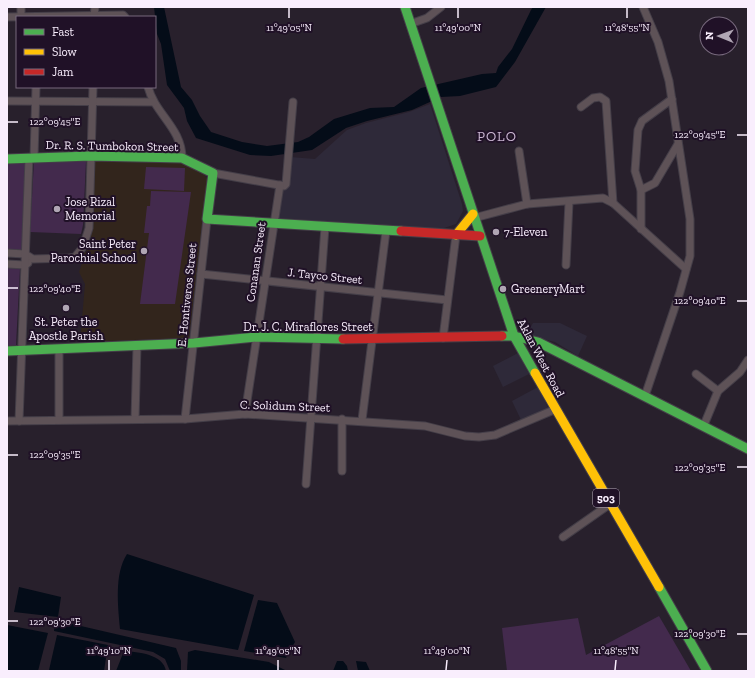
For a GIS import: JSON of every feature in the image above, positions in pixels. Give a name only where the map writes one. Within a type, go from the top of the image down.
[{"type":"street","points":[[7,16],[22,16],[21,7]]},
{"type":"street","points":[[94,7],[94,16],[124,16]]},
{"type":"street","name":"Aklan West Road","points":[[405,7],[514,336],[707,671]]},
{"type":"street","points":[[410,24],[427,18],[441,7]]},
{"type":"street","points":[[643,7],[658,42],[669,81],[690,218],[690,256],[645,396]]},
{"type":"street","points":[[18,421],[25,254],[36,88]]},
{"type":"street","points":[[7,253],[25,254],[33,259],[69,258],[75,256],[83,247],[88,228],[92,88]]},
{"type":"street","points":[[148,88],[154,102],[181,143],[182,158]]},
{"type":"street","points":[[581,107],[592,98],[600,97],[606,101],[613,203]]},
{"type":"street","points":[[641,229],[642,190],[636,171],[638,130],[642,121],[672,99]]},
{"type":"street","points":[[7,101],[154,102]]},
{"type":"street","name":"Conanan Street","points":[[245,414],[273,223],[280,185],[286,184],[293,102]]},
{"type":"street","points":[[642,190],[656,183],[678,144]]},
{"type":"street","points":[[519,151],[527,204]]},
{"type":"street","name":"Dr. R. S. Tumbokon Street","points":[[7,159],[90,156],[182,158],[213,173]]},
{"type":"street","points":[[213,173],[280,185]]},
{"type":"street","name":"E. Hontiveros Street","points":[[185,419],[213,173]]},
{"type":"street","points":[[443,338],[456,235],[473,216],[527,204],[569,202],[603,198],[613,203],[686,270]]},
{"type":"street","points":[[566,265],[569,202]]},
{"type":"street","points":[[208,219],[480,236]]},
{"type":"street","points":[[306,484],[325,227]]},
{"type":"street","points":[[362,420],[386,231]]},
{"type":"street","points":[[7,264],[25,265],[33,259]]},
{"type":"street","name":"J. Tayco Street","points":[[201,274],[447,300]]},
{"type":"street","name":"Dr. J. C. Miraflores Street","points":[[7,351],[194,343],[257,337],[316,340],[514,336],[538,342],[748,448]]},
{"type":"street","points":[[135,419],[137,345]]},
{"type":"street","points":[[59,349],[59,420]]},
{"type":"street","points":[[704,425],[718,391],[740,372],[748,360]]},
{"type":"street","points":[[696,374],[718,391]]},
{"type":"street","name":"C. Solidum Street","points":[[7,421],[185,419],[245,414],[362,420],[425,426],[465,436],[479,437],[495,435],[556,409]]},
{"type":"street","points":[[342,419],[342,471]]},
{"type":"street","points":[[563,537],[610,504]]},
{"type":"shaded area","points":[[154,7],[164,7],[181,87],[192,100],[200,116],[211,132],[242,142],[267,146],[298,142],[309,137],[334,119],[370,108],[394,107],[421,88],[482,74],[496,73],[498,67],[512,49],[533,7],[546,7],[515,62],[496,87],[460,96],[441,97],[412,110],[367,121],[346,128],[312,150],[271,156],[250,155],[196,138],[187,121],[184,108],[167,85]]},
{"type":"shaded area","points":[[430,104],[462,204],[463,211],[456,224],[441,229],[279,218],[283,189],[287,189],[290,157],[315,159],[347,130],[366,123],[409,112]]},
{"type":"shaded area","name":"Saint Peter Parochial School","points":[[93,160],[182,162],[201,170],[208,180],[189,338],[80,342],[85,284],[79,272],[82,263],[79,259],[89,248],[91,240]]},
{"type":"shaded area","points":[[86,161],[83,225],[81,234],[30,232],[34,162]]},
{"type":"shaded area","points":[[26,163],[22,250],[7,249],[7,164]]},
{"type":"shaded area","points":[[146,167],[185,168],[184,191],[144,189]]},
{"type":"shaded area","points":[[151,191],[191,192],[175,304],[140,304],[149,233],[144,233],[147,206],[150,206]]},
{"type":"shaded area","points":[[7,267],[20,268],[16,345],[7,346]]},
{"type":"shaded area","points":[[533,323],[560,323],[587,336],[578,356],[555,342],[526,335]]},
{"type":"shaded area","points":[[518,353],[529,374],[503,387],[493,366]]},
{"type":"shaded area","points":[[538,387],[548,408],[522,422],[512,401]]},
{"type":"shaded area","points":[[127,554],[254,595],[238,650],[120,629],[118,590],[120,571]]},
{"type":"shaded area","points":[[19,587],[61,597],[58,617],[14,612]]},
{"type":"shaded area","points":[[258,600],[277,603],[295,642],[286,658],[244,651]]},
{"type":"shaded area","points":[[659,616],[691,671],[507,671],[502,628],[578,618],[586,655]]},
{"type":"shaded area","points":[[55,620],[176,648],[181,661],[181,671],[170,671],[165,659],[153,652],[54,631]]},
{"type":"shaded area","points":[[7,625],[48,633],[38,671],[7,671]]},
{"type":"shaded area","points":[[57,635],[108,645],[104,671],[49,670]]},
{"type":"shaded area","points":[[195,650],[269,662],[287,671],[187,671],[188,652]]},
{"type":"shaded area","points":[[124,651],[143,653],[155,657],[164,665],[166,671],[116,671]]},
{"type":"shaded area","points":[[337,661],[343,661],[347,666],[348,671],[333,671]]},
{"type":"shaded area","points":[[356,661],[366,662],[370,671],[358,671]]},
{"type":"traffic: fast","points":[[405,7],[514,336],[535,373]]},
{"type":"traffic: fast","points":[[7,159],[90,156],[182,158],[213,173],[207,219],[401,231]]},
{"type":"traffic: fast","points":[[502,336],[514,336],[538,342],[748,449]]},
{"type":"traffic: fast","points":[[7,351],[194,343],[257,337],[343,339]]},
{"type":"traffic: fast","points":[[659,587],[707,671]]},
{"type":"traffic: slow","points":[[456,235],[473,214]]},
{"type":"traffic: slow","points":[[535,373],[659,587]]},
{"type":"traffic: jam","points":[[401,231],[480,236]]},
{"type":"traffic: jam","points":[[343,339],[502,336]]},
{"type":"place","name":"Jose Rizal Memorial","points":[[57,209]]},
{"type":"place","name":"7-Eleven","points":[[496,232]]},
{"type":"place","name":"Saint Peter Parochial School","points":[[144,251]]},
{"type":"place","name":"GreeneryMart","points":[[503,289]]},
{"type":"place","name":"St. Peter the Apostle Parish","points":[[66,308]]},
{"type":"district","name":"POLO","points":[[497,136]]}]
